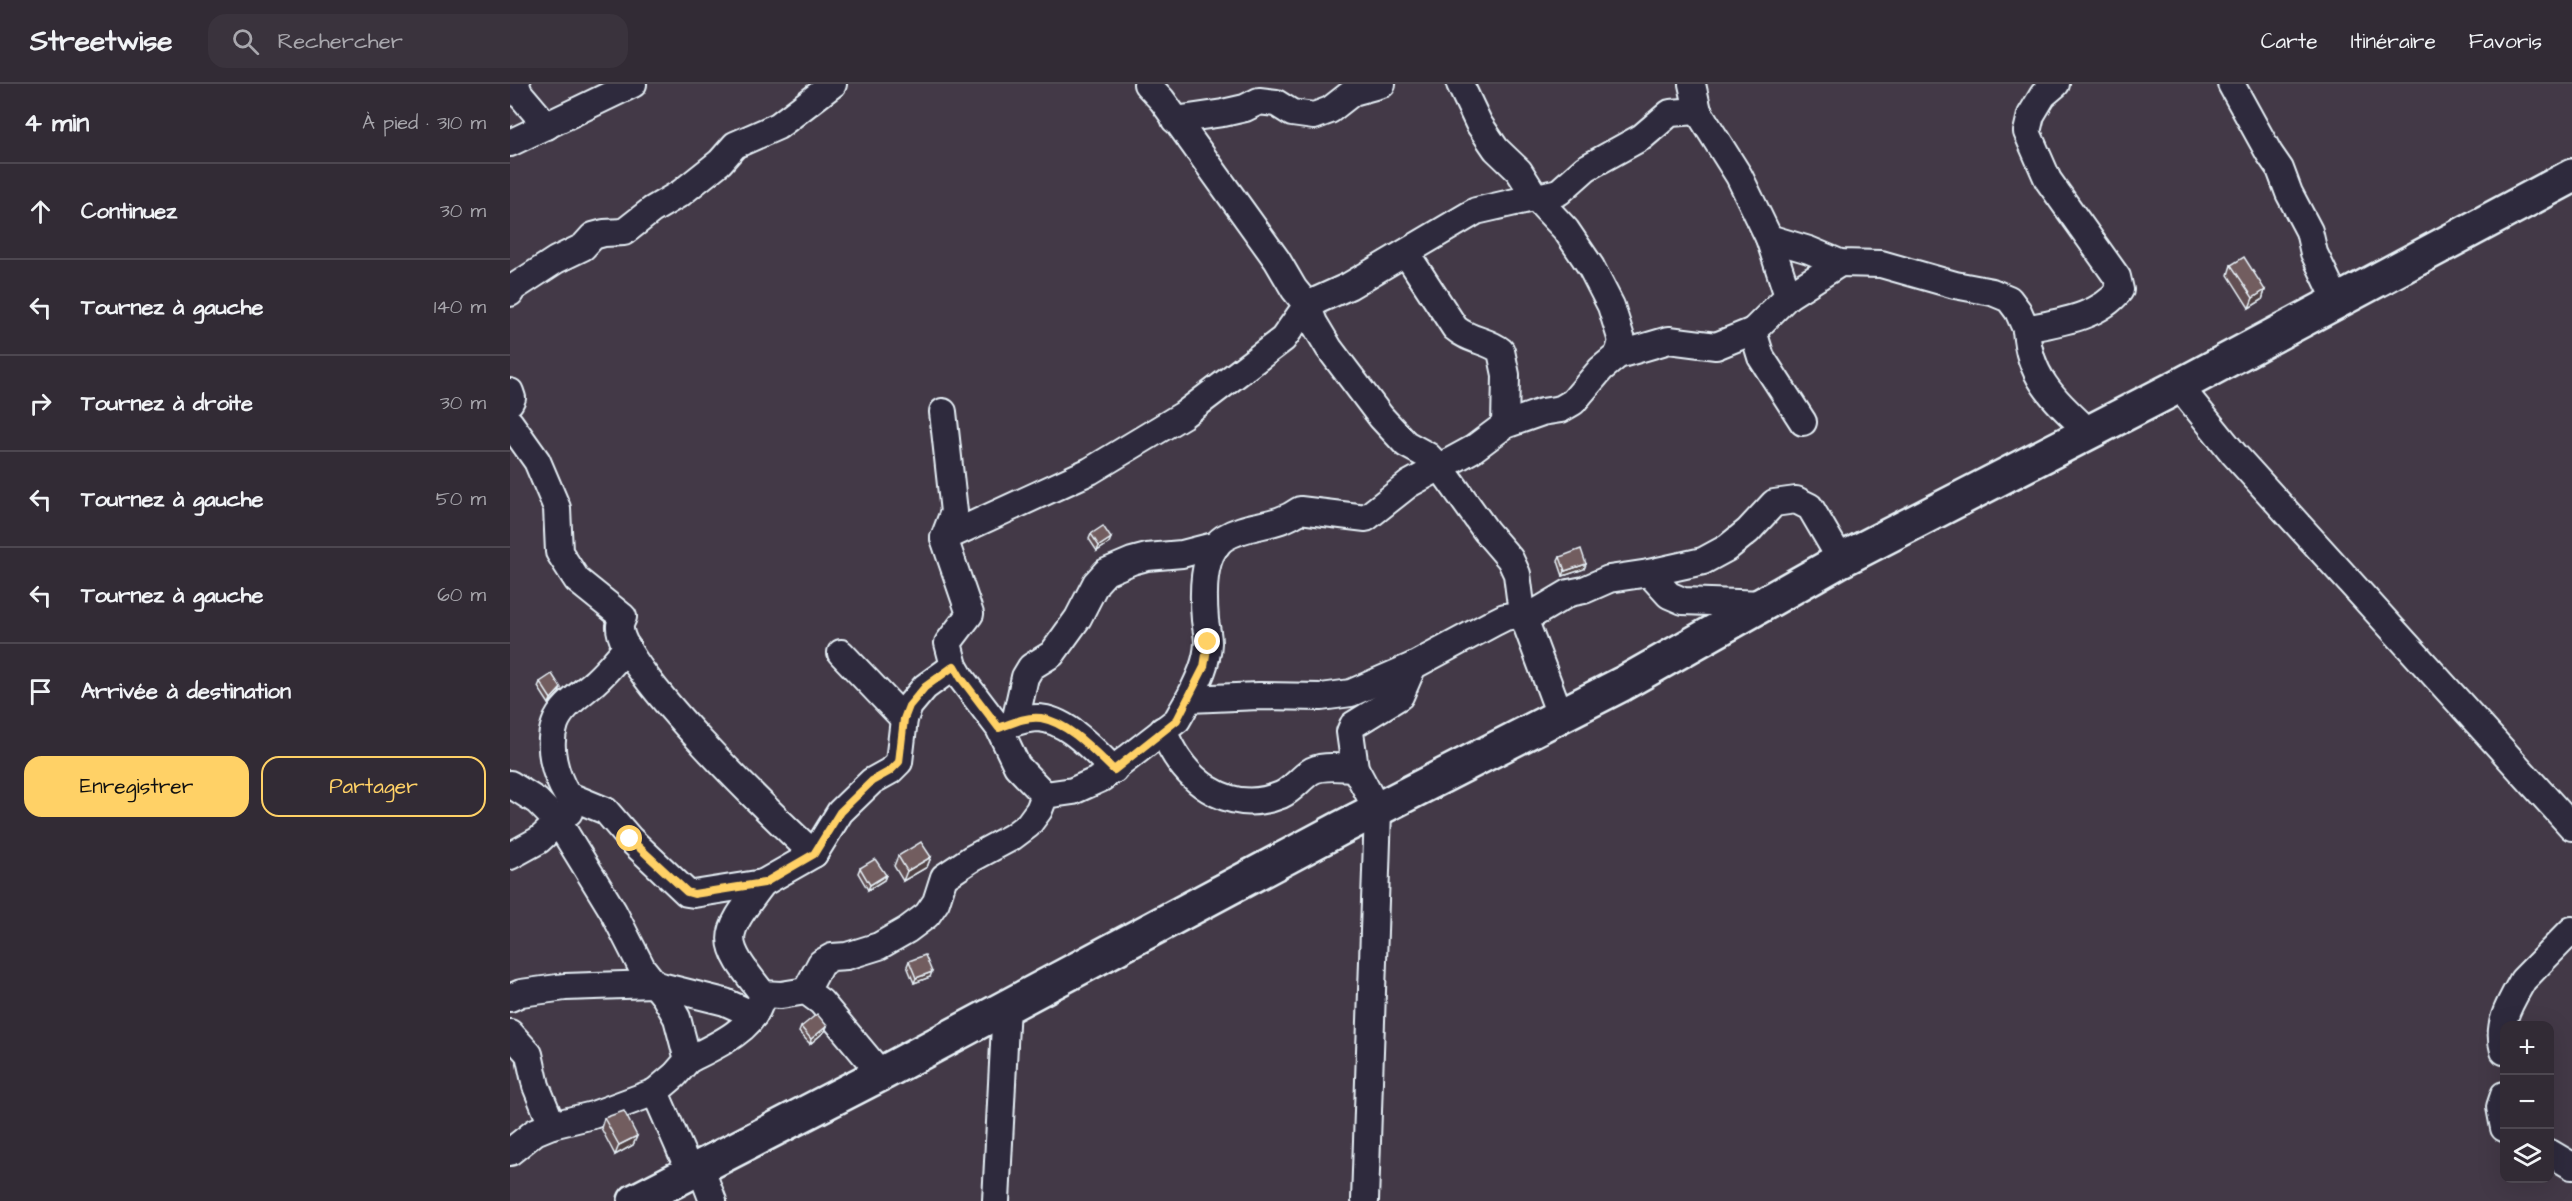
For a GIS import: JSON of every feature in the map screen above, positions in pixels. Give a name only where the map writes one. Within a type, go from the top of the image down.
[{"type":"main road","points":[[635,1201],[1622,684],[1841,560],[2179,386],[2572,176]]},
{"type":"street","points":[[516,84],[519,93],[547,126]]},
{"type":"street","points":[[510,143],[633,84]]},
{"type":"street","points":[[510,293],[513,288],[556,260],[583,247],[593,236],[624,232],[652,210],[681,193],[720,162],[735,145],[778,126],[833,84]]},
{"type":"street","points":[[1147,84],[1176,120],[1277,260],[1294,289],[1307,305],[1314,323],[1329,348],[1381,417],[1406,444],[1428,456],[1439,467],[1486,531],[1510,559],[1517,574],[1522,613],[1560,715]]},
{"type":"street","points":[[1176,120],[1245,108],[1259,101],[1276,104],[1292,113],[1314,116],[1330,110],[1353,92],[1382,84]]},
{"type":"street","points":[[1460,84],[1479,124],[1496,149],[1519,171],[1536,198],[1560,223],[1579,249],[1611,306],[1622,341],[1618,355]]},
{"type":"street","points":[[1692,84],[1698,111],[1739,177],[1769,238],[1788,296]]},
{"type":"street","points":[[2026,329],[2076,318],[2110,303],[2120,290],[2117,277],[2048,180],[2027,132],[2031,114],[2043,95],[2056,84]]},
{"type":"street","points":[[2231,84],[2280,169],[2289,193],[2302,215],[2314,253],[2337,301]]},
{"type":"street","points":[[944,538],[1090,471],[1183,415],[1283,339],[1307,305],[1349,286],[1476,211],[1559,192],[1586,168],[1642,137],[1670,113],[1698,111]]},
{"type":"street","points":[[1769,238],[1809,250],[1840,263],[1881,264],[1955,285],[1992,292],[2009,299],[2018,311],[2026,329],[2027,351],[2035,373],[2059,403],[2089,432]]},
{"type":"street","points":[[1406,253],[1455,328],[1465,337],[1496,346],[1501,351],[1506,375],[1504,425]]},
{"type":"street","points":[[1045,795],[1073,791],[1114,770],[1177,720],[1204,667],[1208,642],[1205,619],[1205,584],[1209,558],[1216,545],[1224,538],[1243,530],[1287,520],[1300,510],[1366,518],[1409,484],[1473,449],[1504,425],[1542,412],[1561,409],[1573,402],[1601,369],[1618,355],[1669,340],[1716,346],[1753,331],[1788,296],[1840,263]]},
{"type":"street","points":[[1753,331],[1761,357],[1803,422]]},
{"type":"street","points":[[2179,386],[2234,454],[2572,827]]},
{"type":"street","points":[[510,392],[512,398],[510,402]]},
{"type":"street","points":[[943,412],[954,512],[944,538],[970,614],[948,643],[954,666],[961,678],[1007,725],[1017,766],[1045,795]]},
{"type":"street","points":[[510,423],[537,461],[557,507],[559,552],[577,580],[623,617],[620,626],[627,647],[645,678],[735,777],[814,854]]},
{"type":"street","points":[[1189,699],[1259,696],[1321,697],[1351,693],[1413,666],[1505,617],[1537,612],[1569,593],[1584,590],[1609,579],[1650,573],[1703,561],[1727,548],[1748,531],[1774,503],[1797,500],[1810,507],[1841,560]]},
{"type":"street","points":[[1007,725],[1031,667],[1052,654],[1078,618],[1096,583],[1106,572],[1139,559],[1182,554],[1216,545]]},
{"type":"street","points":[[1650,573],[1669,594],[1683,601],[1766,604]]},
{"type":"street","points":[[627,647],[596,681],[569,703],[555,722],[552,751],[555,768],[567,795],[606,811],[630,839],[687,892],[694,894],[764,883],[814,854],[840,812],[872,781],[890,771],[899,762],[904,719],[909,706],[925,687],[954,666]]},
{"type":"street","points":[[841,653],[904,719]]},
{"type":"street","points":[[1365,1201],[1378,811],[1355,768],[1350,732],[1353,725],[1400,696],[1413,666]]},
{"type":"street","points":[[1007,725],[1039,718],[1060,724],[1114,770]]},
{"type":"street","points":[[1163,730],[1170,749],[1191,776],[1208,790],[1242,801],[1267,800],[1284,794],[1312,770],[1327,767],[1355,768]]},
{"type":"street","points":[[510,784],[537,801],[559,823],[613,911],[653,984],[665,997],[677,1018],[688,1060]]},
{"type":"street","points":[[806,991],[821,963],[832,957],[847,956],[879,946],[927,915],[936,902],[944,878],[1028,825],[1039,810],[1045,795]]},
{"type":"street","points":[[510,856],[539,840],[559,823],[578,801]]},
{"type":"street","points":[[759,1005],[734,955],[730,936],[738,916],[764,883]]},
{"type":"street","points":[[2504,1021],[2523,980],[2572,930]]},
{"type":"street","points":[[510,998],[521,993],[565,987],[653,984],[725,1002],[759,1005]]},
{"type":"street","points":[[510,1152],[535,1132],[552,1125],[593,1115],[655,1092],[688,1060],[740,1030],[759,1005],[781,995],[806,991],[821,1002],[881,1074]]},
{"type":"street","points":[[996,1201],[1006,1005]]},
{"type":"street","points":[[510,1033],[529,1054],[536,1086],[552,1125]]},
{"type":"street","points":[[655,1092],[713,1201]]},
{"type":"street","points":[[2554,1155],[2572,1166]]},
{"type":"building","points":[[2244,257],[2265,290],[2253,298],[2231,265]]},
{"type":"building","points":[[1103,526],[1111,538],[1099,546],[1091,534]]},
{"type":"building","points":[[1581,549],[1586,564],[1565,571],[1560,557]]},
{"type":"building","points":[[552,674],[561,688],[551,699],[540,682]]},
{"type":"building","points":[[921,842],[931,857],[907,871],[898,856]]},
{"type":"building","points":[[875,859],[886,875],[870,885],[860,868]]},
{"type":"building","points":[[925,955],[932,972],[916,978],[909,961]]},
{"type":"building","points":[[817,1014],[827,1026],[811,1039],[801,1027]]},
{"type":"building","points":[[624,1111],[637,1136],[619,1145],[604,1118]]},
{"type":"route","points":[[630,839],[681,889],[687,892],[694,894],[764,883],[814,854],[840,812],[850,801],[872,781],[890,771],[899,762],[904,719],[909,706],[925,687],[954,666],[999,728],[1021,720],[1039,718],[1060,724],[1114,770],[1177,720],[1204,667],[1208,642]]}]
